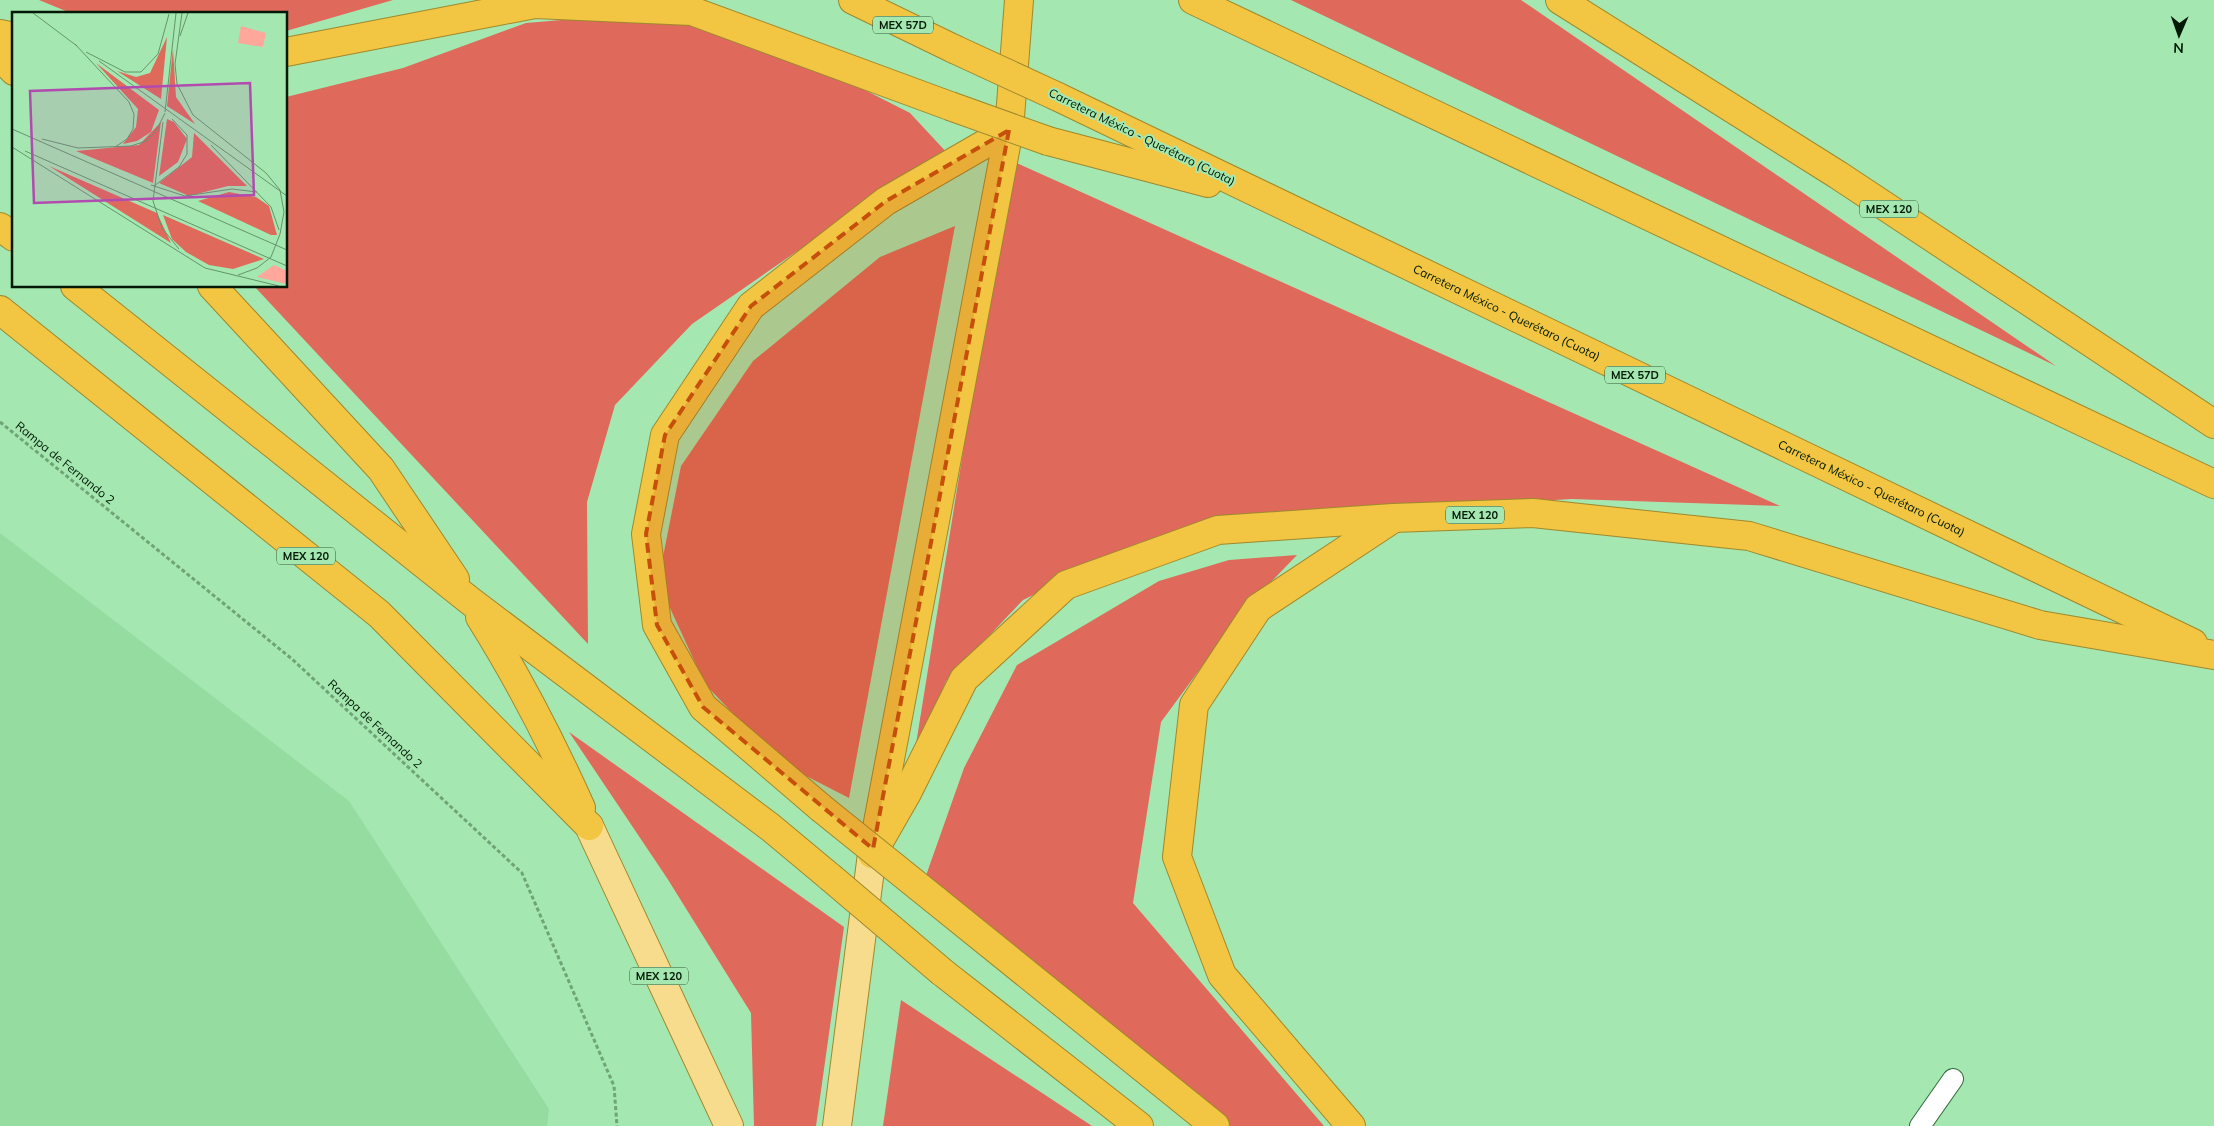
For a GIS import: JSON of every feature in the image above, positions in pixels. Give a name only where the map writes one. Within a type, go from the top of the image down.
[{"type":"highway","name":"Carretera México - Querétaro (Cuota)","points":[[853,0],[2214,654]]},
{"type":"highway","points":[[872,854],[1009,130],[1019,0]]},
{"type":"highway","points":[[1193,0],[2214,484]]},
{"type":"highway","name":"MEX 120","points":[[1560,0],[1838,175],[2214,424]]},
{"type":"highway","points":[[288,52],[535,4],[692,11],[1048,141],[1270,199]]},
{"type":"highway","points":[[0,56],[12,69]]},
{"type":"highway","points":[[1009,130],[886,201],[751,306],[665,435],[646,534],[657,625],[703,707],[821,808],[1215,1126]]},
{"type":"highway","points":[[0,227],[12,236]]},
{"type":"highway","points":[[78,288],[469,600],[770,827],[942,972],[1139,1126]]},
{"type":"highway","points":[[214,288],[381,469],[513,669],[552,745],[589,826]]},
{"type":"highway","name":"MEX 120","points":[[0,310],[379,614],[589,826]]},
{"type":"highway","name":"MEX 120","points":[[872,854],[907,793],[964,679],[1066,584],[1218,530],[1393,518],[1533,513],[1749,536],[2040,625],[2214,654]]},
{"type":"highway","points":[[1351,1126],[1222,975],[1177,857],[1194,705],[1258,608],[1393,518]]},
{"type":"main road","name":"MEX 120","points":[[589,826],[729,1126]]},
{"type":"main road","name":"MEX 120","points":[[837,1126],[872,854]]},
{"type":"lane","points":[[1920,1126],[1953,1080]]},
{"type":"path","name":"Rampa de Fernando 2","points":[[0,422],[292,659],[522,873],[614,1086],[617,1126]]},
{"type":"highlighted area","points":[[1009,130],[873,849],[703,707],[657,625],[646,534],[665,435],[751,306],[886,201]]},
{"type":"shaded area","points":[[39,0],[393,0],[288,30],[288,12],[68,12]]},
{"type":"shaded area","points":[[1291,0],[1521,0],[2056,366]]},
{"type":"shaded area","points":[[656,12],[788,51],[910,113],[949,155],[835,225],[692,324],[615,405],[587,502],[588,644],[256,288],[288,288],[288,97],[403,68],[526,23]]},
{"type":"shaded area","points":[[1010,160],[1780,506],[1572,499],[1349,512],[1229,515],[1139,543],[1023,600],[946,681],[912,769]]},
{"type":"shaded area","points":[[955,226],[849,798],[779,762],[705,684],[658,582],[681,466],[753,361],[880,257]]},
{"type":"shaded area","points":[[0,533],[349,801],[549,1109],[547,1126],[0,1126]]},
{"type":"shaded area","points":[[1297,555],[1242,612],[1161,722],[1133,903],[1324,1126],[1224,1126],[923,884],[964,768],[1017,665],[1159,581],[1229,560]]},
{"type":"shaded area","points":[[569,732],[844,927],[816,1126],[754,1126],[751,1013],[667,878]]},
{"type":"shaded area","points":[[901,1000],[1092,1126],[883,1126]]}]
